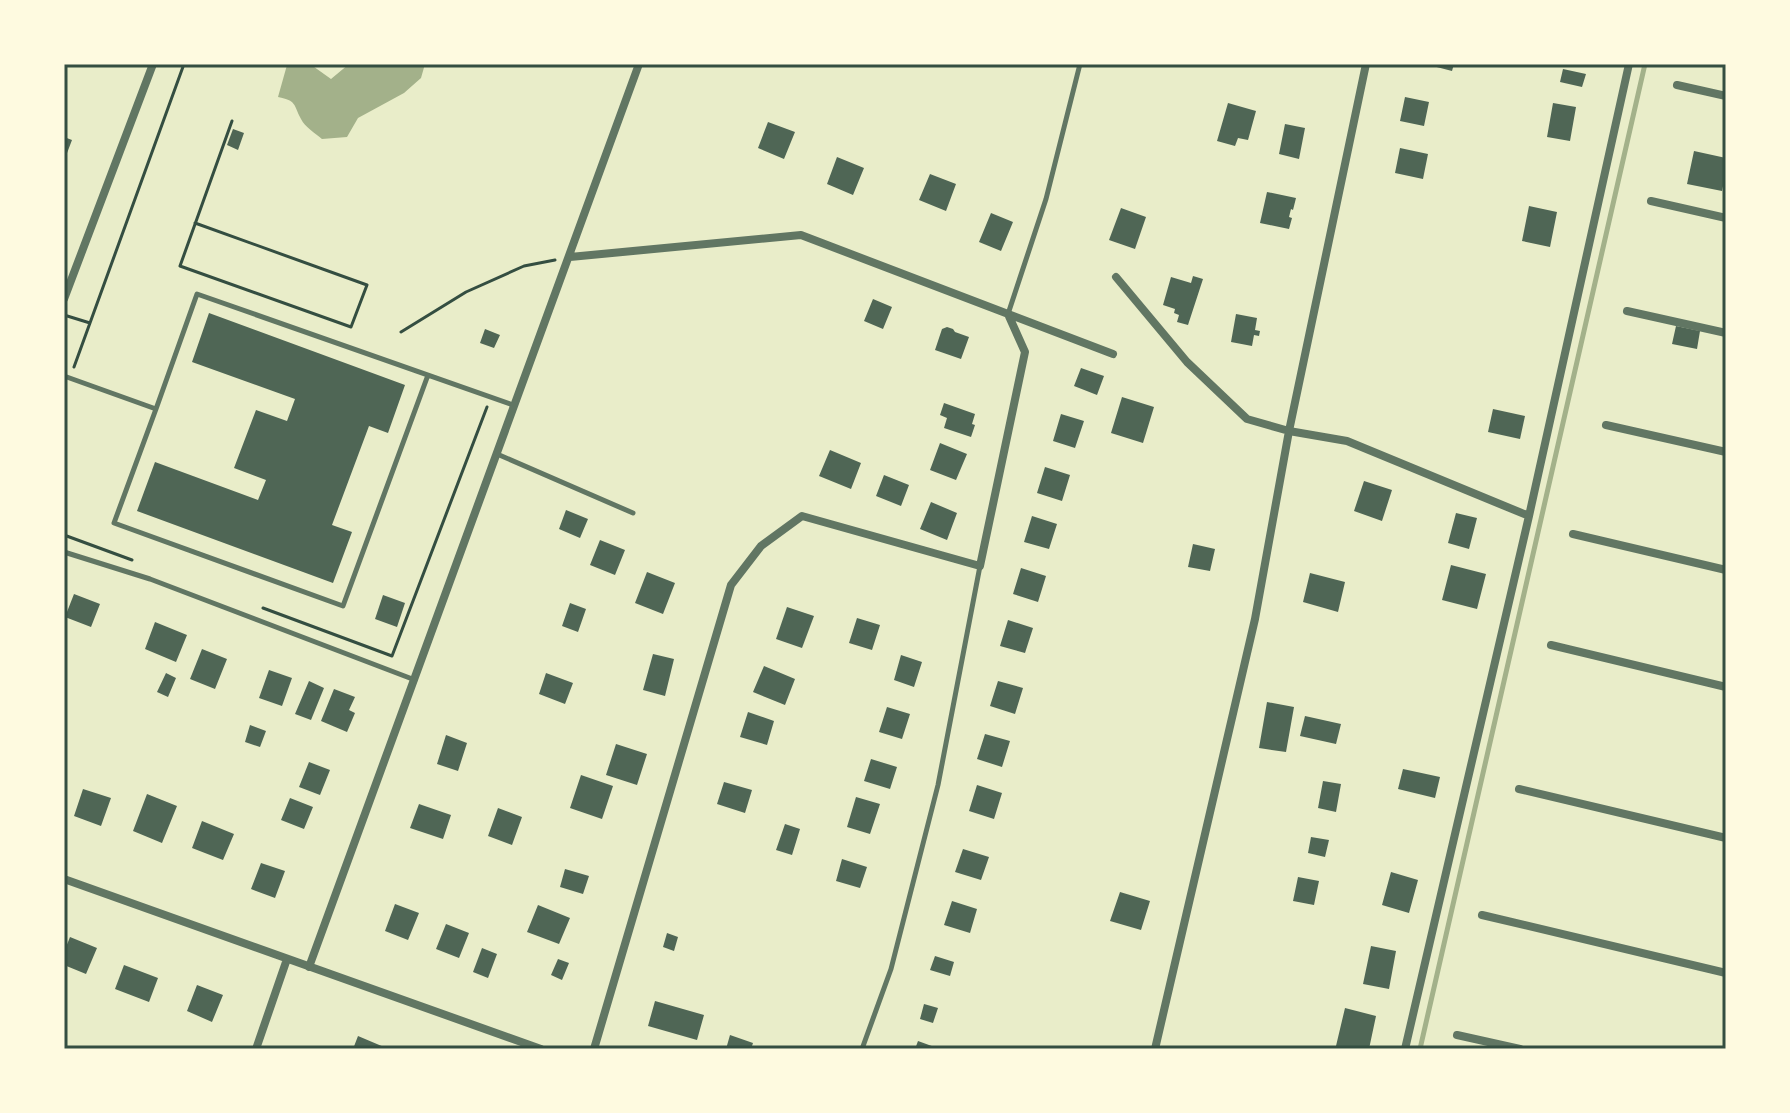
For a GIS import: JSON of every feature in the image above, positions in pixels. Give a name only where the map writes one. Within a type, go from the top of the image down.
[{"type":"street","points":[[64,299],[153,64]]},
{"type":"street","points":[[309,967],[639,64]]},
{"type":"street","points":[[1155,1049],[1255,619],[1289,431],[1366,64]]},
{"type":"street","points":[[1405,1049],[1529,516],[1629,64]]},
{"type":"street","points":[[1677,85],[1726,96]]},
{"type":"street","points":[[1651,201],[1726,218]]},
{"type":"street","points":[[570,257],[801,235],[1113,354]]},
{"type":"street","points":[[1116,277],[1187,362],[1247,419],[1289,431],[1347,441],[1529,516]]},
{"type":"street","points":[[1627,311],[1726,333]]},
{"type":"street","points":[[594,1049],[731,585],[761,546],[802,516],[980,566],[1025,352],[1008,314]]},
{"type":"street","points":[[1606,425],[1726,452]]},
{"type":"street","points":[[1573,534],[1726,570]]},
{"type":"street","points":[[1551,645],[1726,687]]},
{"type":"street","points":[[1519,789],[1726,838]]},
{"type":"street","points":[[64,879],[541,1049]]},
{"type":"street","points":[[1482,915],[1726,973]]},
{"type":"street","points":[[256,1049],[287,959]]},
{"type":"street","points":[[1457,1035],[1520,1049]]},
{"type":"lane","points":[[1008,314],[1046,199],[1080,64]]},
{"type":"lane","points":[[428,375],[343,606],[114,523],[197,294],[428,375],[491,398],[513,405]]},
{"type":"lane","points":[[67,377],[156,409]]},
{"type":"lane","points":[[496,453],[633,513]]},
{"type":"lane","points":[[64,552],[150,579],[415,680]]},
{"type":"lane","points":[[862,1049],[891,969],[938,785],[980,566]]},
{"type":"path","points":[[67,377],[90,323],[184,64]]},
{"type":"path","points":[[195,223],[367,285],[351,327],[180,266],[195,223],[232,121]]},
{"type":"path","points":[[401,332],[466,292],[524,266],[570,257]]},
{"type":"path","points":[[64,315],[90,323]]},
{"type":"path","points":[[258,607],[392,656],[491,398]]},
{"type":"path","points":[[64,535],[139,563]]},
{"type":"shaded area","points":[[310,64],[331,79],[349,64],[425,64],[421,78],[404,93],[358,118],[347,137],[322,139],[305,125],[292,102],[278,97],[287,65]]},
{"type":"building","points":[[1425,64],[1454,64],[1452,71]]},
{"type":"building","points":[[1563,69],[1586,74],[1582,87],[1560,82]]},
{"type":"building","points":[[1405,97],[1429,102],[1424,126],[1400,121]]},
{"type":"building","points":[[1228,103],[1256,111],[1248,140],[1238,138],[1235,146],[1217,141]]},
{"type":"building","points":[[1553,103],[1576,107],[1570,141],[1547,137]]},
{"type":"building","points":[[768,122],[795,132],[784,159],[758,148]]},
{"type":"building","points":[[1285,124],[1305,128],[1299,159],[1279,154]]},
{"type":"building","points":[[233,129],[244,133],[238,150],[227,145]]},
{"type":"building","points":[[64,137],[72,140],[64,161]]},
{"type":"building","points":[[1400,148],[1428,154],[1423,179],[1395,173]]},
{"type":"building","points":[[1694,151],[1726,158],[1722,191],[1687,184]]},
{"type":"building","points":[[837,157],[864,168],[853,195],[827,184]]},
{"type":"building","points":[[930,174],[956,184],[946,211],[919,200]]},
{"type":"building","points":[[1267,192],[1296,198],[1289,217],[1292,218],[1289,229],[1260,223]]},
{"type":"building","points":[[1529,206],[1557,212],[1550,247],[1522,241]]},
{"type":"building","points":[[1121,208],[1146,217],[1135,249],[1109,240]]},
{"type":"building","points":[[991,213],[1013,222],[1001,251],[979,242]]},
{"type":"building","points":[[1193,276],[1203,279],[1188,325],[1177,322],[1179,315],[1174,313],[1175,309],[1163,305],[1171,277],[1191,283]]},
{"type":"building","points":[[873,299],[892,307],[883,329],[864,321]]},
{"type":"building","points":[[209,313],[405,385],[388,433],[369,426],[332,525],[352,532],[333,583],[137,511],[155,462],[258,500],[266,480],[234,468],[256,410],[287,421],[295,399],[192,362]]},
{"type":"building","points":[[1236,314],[1257,318],[1255,330],[1260,331],[1259,336],[1254,335],[1252,346],[1231,342]]},
{"type":"building","points":[[1676,326],[1700,331],[1697,349],[1672,344]]},
{"type":"building","points":[[947,327],[969,337],[961,359],[935,350],[942,329]]},
{"type":"building","points":[[485,329],[500,335],[494,348],[480,343]]},
{"type":"building","points":[[1081,368],[1104,376],[1097,395],[1074,386]]},
{"type":"building","points":[[1122,397],[1154,407],[1143,443],[1111,433]]},
{"type":"building","points":[[944,403],[975,414],[971,437],[944,428],[947,418],[940,415]]},
{"type":"building","points":[[1493,409],[1525,416],[1520,439],[1488,432]]},
{"type":"building","points":[[1061,414],[1084,421],[1075,448],[1053,441]]},
{"type":"building","points":[[940,443],[967,454],[956,480],[930,470]]},
{"type":"building","points":[[830,450],[861,463],[851,489],[819,476]]},
{"type":"building","points":[[1045,467],[1070,475],[1062,501],[1037,493]]},
{"type":"building","points":[[884,475],[909,485],[901,506],[876,496]]},
{"type":"building","points":[[1364,481],[1392,490],[1382,521],[1354,511]]},
{"type":"building","points":[[931,502],[957,513],[947,540],[920,529]]},
{"type":"building","points":[[566,510],[588,519],[580,538],[559,529]]},
{"type":"building","points":[[1456,513],[1477,518],[1469,549],[1448,543]]},
{"type":"building","points":[[1032,516],[1057,524],[1049,549],[1024,542]]},
{"type":"building","points":[[600,540],[625,550],[615,575],[590,565]]},
{"type":"building","points":[[1193,544],[1215,549],[1210,571],[1188,567]]},
{"type":"building","points":[[1451,565],[1486,574],[1477,609],[1442,600]]},
{"type":"building","points":[[1021,568],[1046,576],[1038,602],[1013,594]]},
{"type":"building","points":[[647,572],[675,583],[663,614],[635,603]]},
{"type":"building","points":[[1310,573],[1345,582],[1338,612],[1303,602]]},
{"type":"building","points":[[74,594],[100,604],[91,627],[65,617]]},
{"type":"building","points":[[383,595],[405,603],[397,627],[375,619]]},
{"type":"building","points":[[570,603],[586,609],[578,632],[562,626]]},
{"type":"building","points":[[787,607],[814,616],[802,648],[776,639]]},
{"type":"building","points":[[857,618],[880,625],[872,650],[849,643]]},
{"type":"building","points":[[1008,620],[1033,628],[1025,653],[1000,646]]},
{"type":"building","points":[[155,622],[187,635],[176,662],[145,649]]},
{"type":"building","points":[[202,649],[227,659],[215,689],[190,679]]},
{"type":"building","points":[[653,654],[674,659],[665,696],[643,690]]},
{"type":"building","points":[[901,655],[922,662],[914,687],[894,680]]},
{"type":"building","points":[[764,666],[795,679],[785,705],[753,692]]},
{"type":"building","points":[[269,670],[292,678],[282,706],[259,698]]},
{"type":"building","points":[[166,673],[176,678],[168,697],[157,692]]},
{"type":"building","points":[[546,673],[573,683],[565,704],[539,694]]},
{"type":"building","points":[[309,681],[324,688],[311,720],[295,714]]},
{"type":"building","points":[[998,681],[1023,688],[1015,714],[990,706]]},
{"type":"building","points":[[334,689],[355,697],[349,710],[355,713],[347,732],[321,721]]},
{"type":"building","points":[[1267,702],[1294,707],[1286,752],[1259,748]]},
{"type":"building","points":[[887,707],[910,714],[902,739],[879,732]]},
{"type":"building","points":[[748,712],[774,721],[767,745],[740,737]]},
{"type":"building","points":[[1305,716],[1341,724],[1336,744],[1300,736]]},
{"type":"building","points":[[250,725],[266,731],[260,747],[245,742]]},
{"type":"building","points":[[985,734],[1010,741],[1002,767],[977,759]]},
{"type":"building","points":[[446,735],[467,743],[458,771],[437,764]]},
{"type":"building","points":[[616,744],[647,754],[637,785],[606,775]]},
{"type":"building","points":[[871,759],[897,767],[890,789],[864,781]]},
{"type":"building","points":[[309,762],[330,770],[320,795],[299,787]]},
{"type":"building","points":[[1403,769],[1440,777],[1435,798],[1398,789]]},
{"type":"building","points":[[581,775],[613,786],[602,819],[570,808]]},
{"type":"building","points":[[1323,781],[1341,784],[1336,812],[1318,808]]},
{"type":"building","points":[[724,782],[752,790],[745,813],[717,804]]},
{"type":"building","points":[[977,785],[1002,793],[994,819],[969,811]]},
{"type":"building","points":[[83,789],[111,798],[101,826],[74,816]]},
{"type":"building","points":[[147,794],[177,806],[162,843],[133,831]]},
{"type":"building","points":[[856,797],[880,804],[870,834],[847,827]]},
{"type":"building","points":[[290,798],[313,807],[304,829],[281,820]]},
{"type":"building","points":[[419,804],[451,815],[443,839],[410,828]]},
{"type":"building","points":[[498,808],[522,817],[512,845],[488,836]]},
{"type":"building","points":[[202,821],[234,834],[223,860],[192,848]]},
{"type":"building","points":[[785,824],[800,829],[792,855],[776,850]]},
{"type":"building","points":[[1311,837],[1329,840],[1325,857],[1308,853]]},
{"type":"building","points":[[963,849],[989,857],[981,880],[955,872]]},
{"type":"building","points":[[842,859],[867,867],[860,888],[836,881]]},
{"type":"building","points":[[261,863],[285,871],[275,898],[251,889]]},
{"type":"building","points":[[565,869],[589,876],[583,894],[560,887]]},
{"type":"building","points":[[1391,872],[1418,880],[1409,913],[1382,905]]},
{"type":"building","points":[[1298,877],[1319,881],[1314,905],[1293,901]]},
{"type":"building","points":[[1120,892],[1150,901],[1141,930],[1110,921]]},
{"type":"building","points":[[952,901],[977,909],[970,933],[944,925]]},
{"type":"building","points":[[395,904],[419,913],[408,940],[385,931]]},
{"type":"building","points":[[538,905],[570,918],[559,944],[527,932]]},
{"type":"building","points":[[446,924],[469,933],[459,958],[436,949]]},
{"type":"building","points":[[667,933],[678,937],[674,951],[663,947]]},
{"type":"building","points":[[70,937],[97,948],[86,974],[64,965],[64,952]]},
{"type":"building","points":[[1371,946],[1396,951],[1389,989],[1363,984]]},
{"type":"building","points":[[482,948],[497,954],[488,978],[473,972]]},
{"type":"building","points":[[935,956],[954,962],[950,976],[930,970]]},
{"type":"building","points":[[558,959],[569,963],[562,980],[551,975]]},
{"type":"building","points":[[124,965],[158,978],[149,1002],[115,989]]},
{"type":"building","points":[[197,985],[223,995],[212,1022],[187,1011]]},
{"type":"building","points":[[655,1001],[704,1015],[697,1040],[648,1026]]},
{"type":"building","points":[[924,1004],[938,1008],[933,1023],[920,1019]]},
{"type":"building","points":[[1345,1008],[1376,1016],[1369,1049],[1336,1046]]},
{"type":"building","points":[[730,1035],[753,1043],[751,1049],[726,1049]]},
{"type":"building","points":[[358,1036],[384,1047],[353,1049]]},
{"type":"building","points":[[918,1041],[940,1049],[915,1049]]},
{"type":"waterway","points":[[1420,1049],[1645,64]]}]
